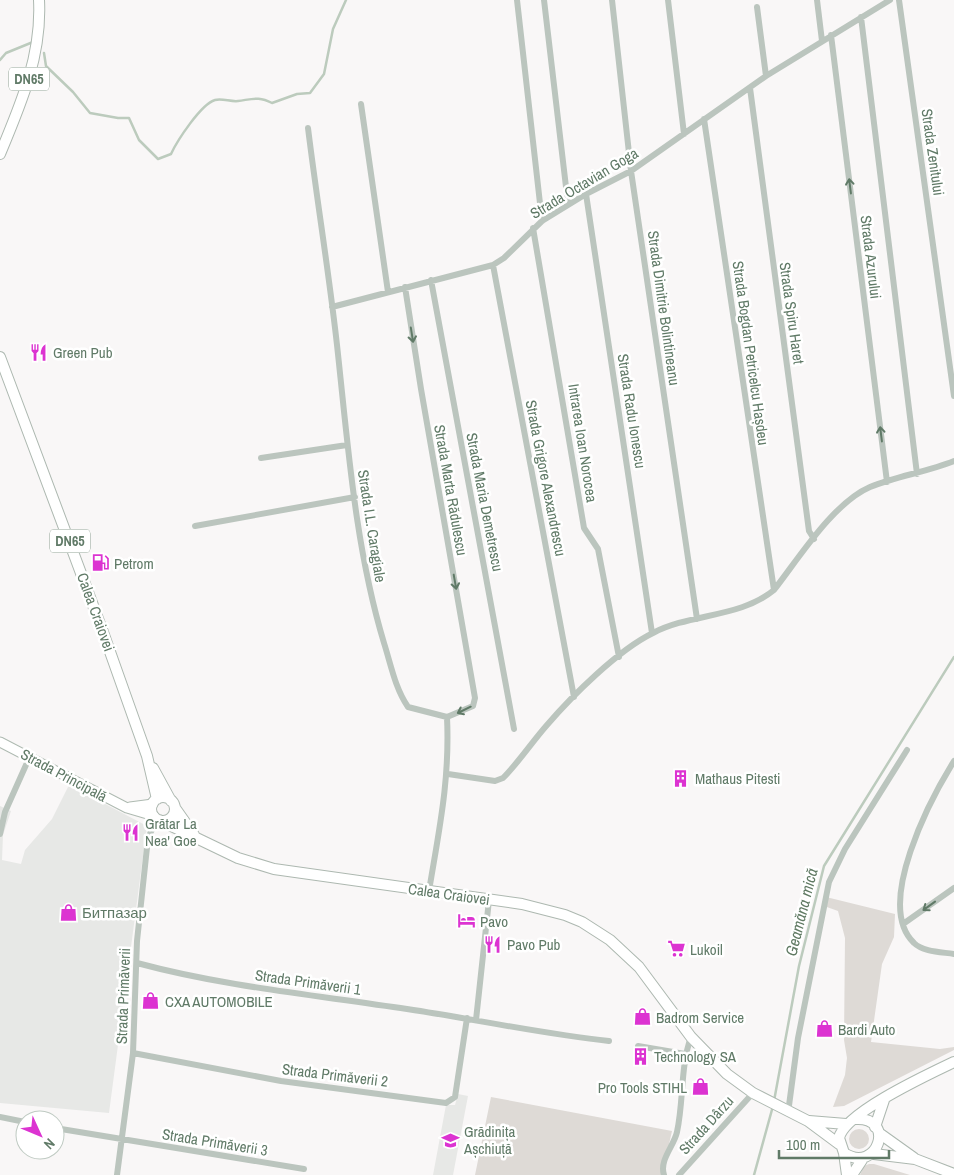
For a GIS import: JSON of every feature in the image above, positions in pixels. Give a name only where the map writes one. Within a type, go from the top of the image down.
[{"type":"main road","name":"DN65","points":[[0,154],[18,111],[32,68],[39,29],[39,0]]},
{"type":"main road","name":"Calea Craiovei","points":[[0,357],[92,600],[147,756],[173,804],[195,836]]},
{"type":"main road","name":"Strada Principală","points":[[0,742],[127,808],[156,818]]},
{"type":"main road","name":"Calea Craiovei","points":[[147,756],[155,801]]},
{"type":"main road","points":[[127,808],[164,798],[173,804],[170,819],[156,818]]},
{"type":"main road","name":"DN65","points":[[155,801],[156,818]]},
{"type":"main road","name":"Calea Craiovei","points":[[156,818],[238,858],[274,869],[547,909],[582,922],[626,954],[691,1036],[727,1074],[768,1102],[808,1121]]},
{"type":"main road","points":[[847,1175],[840,1133],[851,1122],[886,1097],[907,1084],[954,1062]]},
{"type":"main road","points":[[874,1154],[879,1144],[877,1130],[880,1106],[886,1097]]},
{"type":"main road","points":[[808,1121],[851,1122],[866,1120],[914,1159]]},
{"type":"main road","points":[[808,1121],[855,1160],[862,1160],[874,1154],[914,1159],[954,1174]]},
{"type":"main road","points":[[852,1175],[862,1160]]},
{"type":"street","points":[[516,0],[542,220]]},
{"type":"street","points":[[544,0],[568,204]]},
{"type":"street","name":"Strada Dimitrie Bolintineanu","points":[[612,0],[631,171],[697,618]]},
{"type":"street","points":[[668,0],[684,134]]},
{"type":"street","points":[[817,0],[822,41]]},
{"type":"street","name":"Strada Octavian Goga","points":[[332,307],[493,265],[504,258],[542,220],[586,194],[631,171],[766,76],[890,0]]},
{"type":"street","name":"Strada Zenitului","points":[[899,0],[954,396]]},
{"type":"street","points":[[757,6],[766,76]]},
{"type":"street","points":[[861,17],[917,474]]},
{"type":"street","name":"Strada Azurului","points":[[831,35],[887,482]]},
{"type":"street","name":"Strada Spiru Haret","points":[[750,88],[808,531],[814,539]]},
{"type":"street","points":[[361,104],[388,292]]},
{"type":"street","name":"Strada Bogdan Petricelcu Hașdeu","points":[[704,119],[774,590]]},
{"type":"street","name":"Strada I.L. Caragiale","points":[[308,128],[332,307],[347,445],[368,584],[400,693],[408,707],[448,717]]},
{"type":"street","name":"Strada Radu Ionescu","points":[[586,194],[652,633]]},
{"type":"street","name":"Intrarea Ioan Norocea","points":[[533,228],[584,528],[598,549],[619,657]]},
{"type":"street","name":"Strada Grigore Alexandrescu","points":[[493,265],[574,697]]},
{"type":"street","name":"Strada Maria Demetrescu","points":[[431,280],[514,729]]},
{"type":"street","name":"Strada Marta Rădulescu","points":[[405,287],[421,390],[476,698],[473,706],[448,717]]},
{"type":"street","points":[[261,458],[347,445]]},
{"type":"street","points":[[448,774],[495,781],[503,778],[548,724],[574,697],[619,657],[652,633],[762,600],[774,590],[836,514],[858,494],[887,482],[954,461]]},
{"type":"street","points":[[195,526],[355,496]]},
{"type":"street","points":[[429,891],[448,774],[448,717]]},
{"type":"street","points":[[785,1111],[829,882],[845,849],[907,750]]},
{"type":"street","points":[[0,834],[2,814],[30,756]]},
{"type":"street","points":[[954,761],[939,784],[908,862],[899,900],[903,924],[914,944],[921,948],[954,954]]},
{"type":"street","name":"Strada Primăverii","points":[[117,1175],[133,1053],[137,962],[148,838],[156,818]]},
{"type":"street","points":[[903,924],[954,888]]},
{"type":"street","points":[[476,1020],[489,900]]},
{"type":"street","name":"Strada Primăverii 1","points":[[137,962],[243,986],[467,1018],[610,1041]]},
{"type":"street","name":"Strada Primăverii 2","points":[[133,1053],[281,1081],[446,1103],[455,1097],[467,1018]]},
{"type":"street","points":[[664,1175],[662,1170],[665,1158],[677,1132],[685,1054],[691,1036]]},
{"type":"street","points":[[638,1046],[685,1054]]},
{"type":"street","name":"Strada Dârzu","points":[[679,1175],[753,1093]]},
{"type":"street","points":[[0,1118],[15,1120]]},
{"type":"street","name":"Strada Primăverii 3","points":[[65,1130],[304,1170]]},
{"type":"shaded area","name":"Битпазар","points":[[69,785],[147,826],[109,1113],[0,1103],[0,806],[11,811],[3,835],[2,860],[21,864],[25,850],[52,819]]},
{"type":"shaded area","points":[[826,897],[895,914],[894,937],[882,964],[871,1042],[940,1049],[954,1047],[954,1050],[844,1106],[833,1107],[845,1075],[847,1058],[844,1040],[845,938],[838,911],[824,906]]},
{"type":"shaded area","name":"Grădinița Așchiuță","points":[[458,1094],[468,1096],[453,1175],[433,1175],[446,1105],[455,1105]]},
{"type":"shaded area","points":[[491,1097],[672,1131],[662,1175],[475,1175]]},
{"type":"shaded area","points":[[859,1129],[866,1132],[869,1139],[866,1146],[859,1149],[852,1146],[849,1139],[852,1132]]},
{"type":"shaded area","points":[[869,1164],[910,1175],[860,1175],[864,1166]]},
{"type":"waterway","points":[[44,53],[46,66],[73,92],[90,113],[129,118],[139,140],[158,159],[171,154],[197,115],[203,108],[215,100],[259,99],[272,103],[297,94],[310,93],[324,74],[333,29],[346,0]]},
{"type":"waterway","points":[[0,60],[6,53],[33,42]]},
{"type":"waterway","name":"Geamăna mică","points":[[774,1101],[799,966],[824,866],[954,657]]},
{"type":"waterway","name":"Geamăna mică","points":[[754,1175],[773,1106]]},
{"type":"place","name":"Green Pub","points":[[39,352]]},
{"type":"place","name":"Petrom","points":[[100,563]]},
{"type":"place","name":"Mathaus Pitesti","points":[[681,778]]},
{"type":"place","name":"Grătar La Nea' Goe","points":[[131,832]]},
{"type":"place","name":"Битпазар","points":[[68,912]]},
{"type":"place","name":"Pavo","points":[[466,921]]},
{"type":"place","name":"Pavo Pub","points":[[493,944]]},
{"type":"place","name":"Lukoil","points":[[676,949]]},
{"type":"place","name":"CXA AUTOMOBILE","points":[[151,1001]]},
{"type":"place","name":"Badrom Service","points":[[642,1017]]},
{"type":"place","name":"Bardi Auto","points":[[824,1029]]},
{"type":"place","name":"Technology SA","points":[[640,1056]]},
{"type":"place","name":"Pro Tools STIHL","points":[[701,1087]]},
{"type":"place","name":"Grădinița Așchiuță","points":[[450,1140]]}]
